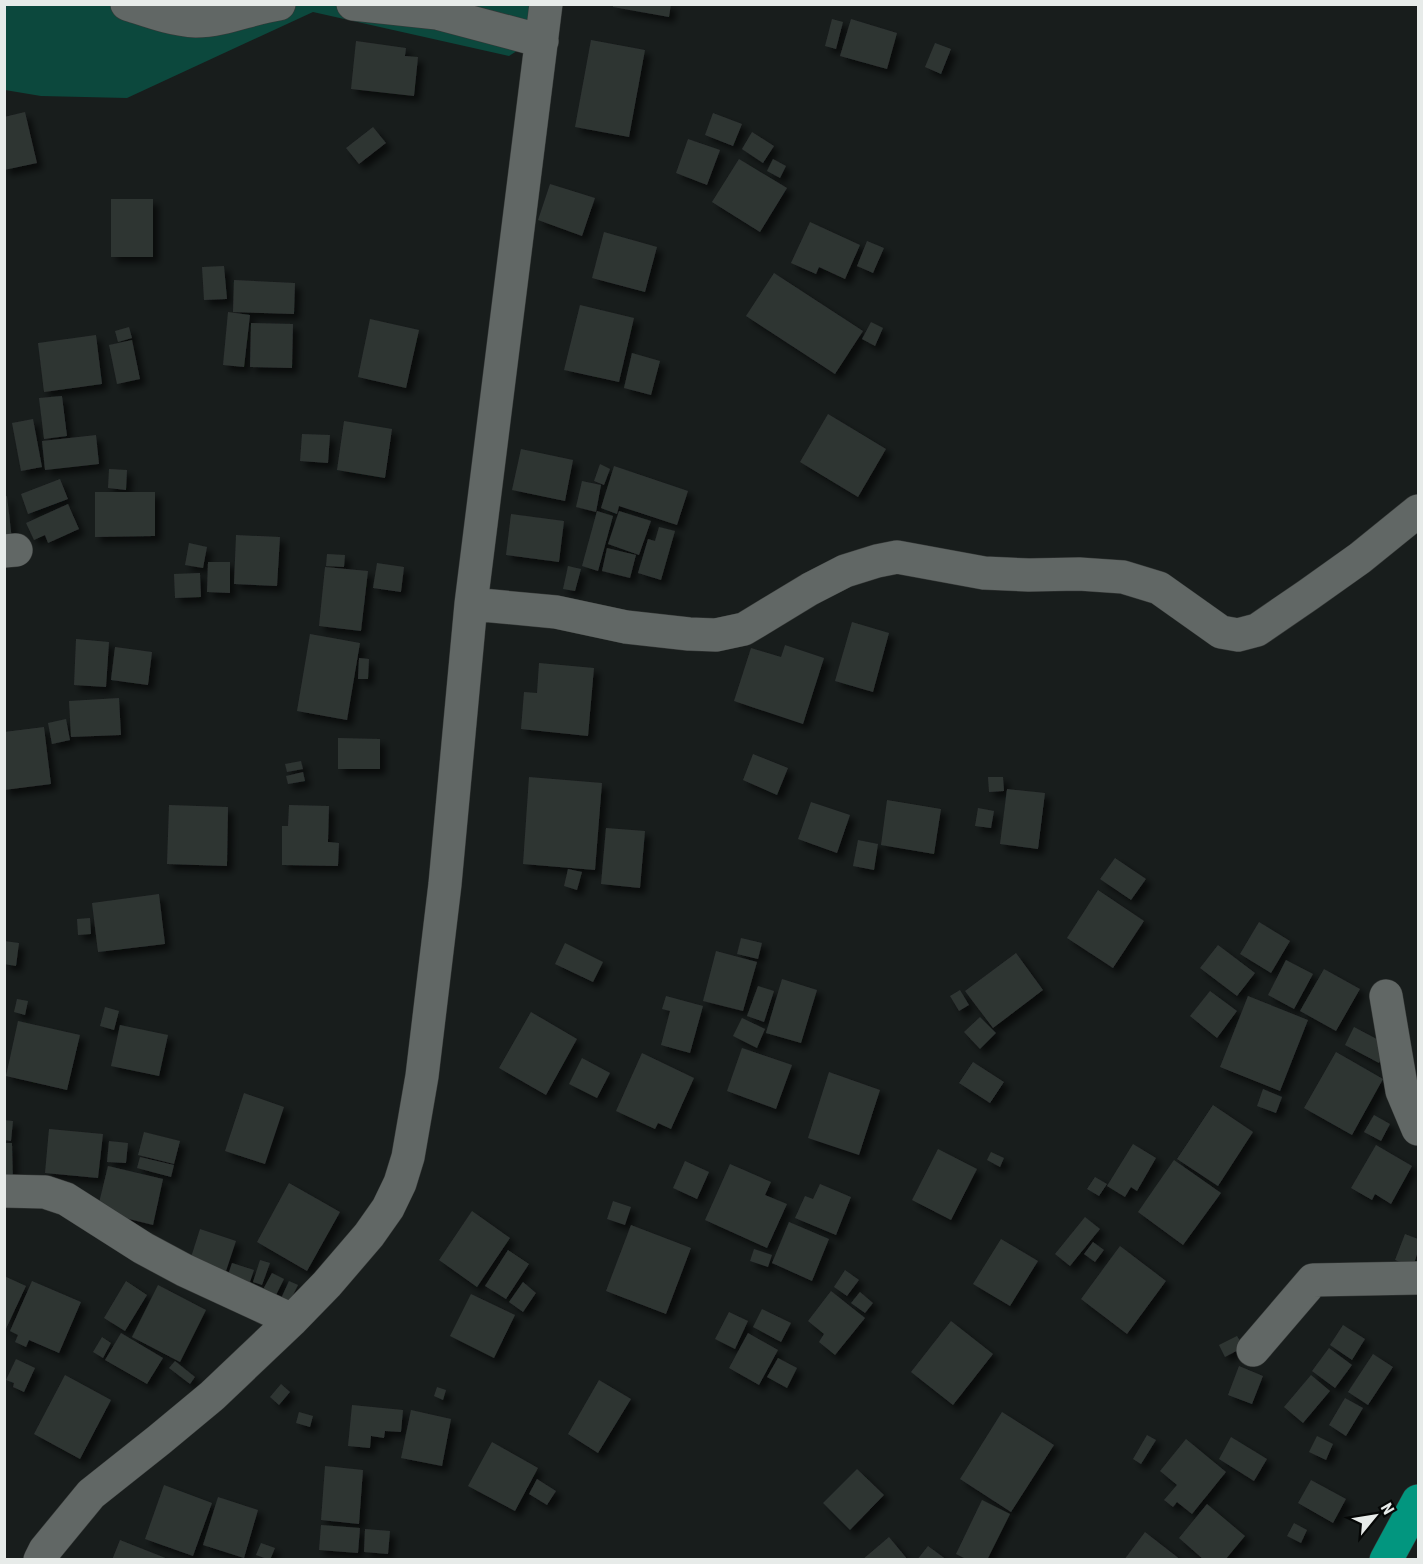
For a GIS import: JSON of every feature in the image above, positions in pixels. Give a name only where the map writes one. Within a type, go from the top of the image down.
[{"type":"highway","points":[[1386,1560],[1419,1501]]},
{"type":"street","points":[[127,4],[163,15],[195,21],[221,18],[279,4]]},
{"type":"street","points":[[353,4],[437,13],[542,41]]},
{"type":"street","points":[[40,1560],[45,1550],[91,1494],[212,1395],[327,1284],[369,1235],[388,1208],[400,1183],[408,1157],[422,1076],[445,884],[471,604],[546,4]]},
{"type":"street","points":[[471,604],[556,612],[626,627],[716,635],[744,629],[810,589],[845,571],[897,557],[984,573],[1123,577],[1159,588],[1221,632],[1238,635],[1257,630],[1360,558],[1419,511]]},
{"type":"street","points":[[1386,996],[1402,1091],[1419,1129]]},
{"type":"street","points":[[4,1191],[45,1192],[66,1199],[143,1248],[184,1270],[292,1320]]},
{"type":"street","points":[[1253,1350],[1313,1280],[1419,1278]]},
{"type":"green space","points":[[4,5],[562,5],[559,24],[509,56],[313,12],[127,98],[41,96],[5,90]]},
{"type":"building","points":[[613,4],[671,4],[669,17],[613,7]]},
{"type":"building","points":[[832,19],[843,22],[836,49],[825,46]]},
{"type":"building","points":[[851,19],[897,33],[887,69],[840,56]]},
{"type":"building","points":[[591,40],[645,50],[629,137],[575,127]]},
{"type":"building","points":[[356,41],[406,48],[405,56],[418,57],[414,96],[351,89]]},
{"type":"building","points":[[935,43],[951,49],[941,74],[925,67]]},
{"type":"building","points":[[25,112],[37,163],[4,170],[4,117]]},
{"type":"building","points":[[713,113],[742,124],[733,146],[705,135]]},
{"type":"building","points":[[373,127],[386,143],[359,164],[346,148]]},
{"type":"building","points":[[752,132],[774,146],[763,163],[742,149]]},
{"type":"building","points":[[688,139],[720,150],[707,185],[676,173]]},
{"type":"building","points":[[739,159],[787,188],[760,232],[712,202]]},
{"type":"building","points":[[773,159],[786,166],[780,178],[767,171]]},
{"type":"building","points":[[550,184],[595,198],[582,236],[538,220]]},
{"type":"building","points":[[111,199],[153,199],[153,257],[111,257]]},
{"type":"building","points":[[810,222],[860,245],[845,279],[819,267],[816,274],[791,263]]},
{"type":"building","points":[[604,232],[657,247],[645,292],[592,278]]},
{"type":"building","points":[[867,241],[884,248],[873,273],[857,266]]},
{"type":"building","points":[[224,266],[227,299],[204,300],[202,267]]},
{"type":"building","points":[[774,273],[863,331],[835,374],[746,316]]},
{"type":"building","points":[[234,280],[295,283],[294,314],[233,312]]},
{"type":"building","points":[[580,305],[634,318],[619,382],[564,370]]},
{"type":"building","points":[[228,312],[250,315],[244,367],[223,365]]},
{"type":"building","points":[[370,319],[419,330],[406,388],[358,377]]},
{"type":"building","points":[[871,322],[883,328],[875,346],[862,339]]},
{"type":"building","points":[[251,323],[293,324],[292,368],[250,367]]},
{"type":"building","points":[[129,327],[132,338],[118,342],[115,331]]},
{"type":"building","points":[[96,335],[102,384],[44,392],[38,343]]},
{"type":"building","points":[[132,340],[140,379],[117,384],[109,345]]},
{"type":"building","points":[[632,353],[660,361],[651,395],[624,388]]},
{"type":"building","points":[[62,396],[67,436],[44,439],[39,398]]},
{"type":"building","points":[[828,414],[886,449],[858,497],[800,462]]},
{"type":"building","points":[[33,419],[42,467],[21,471],[12,423]]},
{"type":"building","points":[[344,421],[392,429],[385,478],[337,470]]},
{"type":"building","points":[[302,434],[330,435],[328,463],[300,461]]},
{"type":"building","points":[[96,435],[99,464],[45,470],[42,441]]},
{"type":"building","points":[[521,449],[573,460],[565,501],[512,490]]},
{"type":"building","points":[[600,464],[610,469],[604,485],[594,481]]},
{"type":"building","points":[[614,466],[688,491],[677,525],[619,506],[617,514],[601,508]]},
{"type":"building","points":[[109,469],[127,470],[126,490],[108,488]]},
{"type":"building","points":[[60,479],[68,499],[28,514],[21,494]]},
{"type":"building","points":[[582,481],[601,485],[596,512],[576,507]]},
{"type":"building","points":[[95,492],[155,492],[155,536],[95,537]]},
{"type":"building","points":[[7,496],[12,540],[4,541],[4,497]]},
{"type":"building","points":[[68,504],[79,529],[48,543],[45,535],[34,540],[26,523]]},
{"type":"building","points":[[597,511],[613,516],[598,571],[582,566]]},
{"type":"building","points":[[619,511],[651,521],[639,555],[608,544]]},
{"type":"building","points":[[511,514],[564,521],[559,562],[506,555]]},
{"type":"building","points":[[659,527],[675,531],[661,580],[638,573],[648,539],[655,541]]},
{"type":"building","points":[[236,535],[280,537],[277,586],[234,584]]},
{"type":"building","points":[[189,543],[207,547],[203,568],[185,565]]},
{"type":"building","points":[[607,548],[636,555],[630,578],[602,571]]},
{"type":"building","points":[[327,554],[345,555],[344,567],[326,566]]},
{"type":"building","points":[[208,562],[230,562],[230,593],[207,592]]},
{"type":"building","points":[[377,563],[404,567],[401,592],[373,588]]},
{"type":"building","points":[[568,566],[581,569],[575,591],[563,589]]},
{"type":"building","points":[[325,567],[368,571],[361,631],[319,626]]},
{"type":"building","points":[[200,573],[201,597],[175,598],[174,574]]},
{"type":"building","points":[[852,622],[889,633],[873,692],[835,681]]},
{"type":"building","points":[[310,634],[360,643],[347,720],[297,711]]},
{"type":"building","points":[[76,639],[109,642],[106,687],[74,685]]},
{"type":"building","points":[[785,645],[824,658],[803,724],[734,701],[751,648],[781,657]]},
{"type":"building","points":[[115,647],[152,652],[148,685],[111,680]]},
{"type":"building","points":[[359,658],[369,659],[368,679],[358,679]]},
{"type":"building","points":[[539,663],[594,668],[588,736],[521,729],[524,692],[537,693]]},
{"type":"building","points":[[119,698],[121,735],[71,737],[69,701]]},
{"type":"building","points":[[66,719],[70,740],[52,744],[48,723]]},
{"type":"building","points":[[44,727],[51,784],[4,790],[4,732]]},
{"type":"building","points":[[338,738],[380,739],[380,769],[338,769]]},
{"type":"building","points":[[753,754],[788,768],[777,795],[743,780]]},
{"type":"building","points":[[301,761],[303,769],[287,772],[285,764]]},
{"type":"building","points":[[303,772],[305,781],[288,784],[286,776]]},
{"type":"building","points":[[529,777],[602,783],[595,870],[523,864]]},
{"type":"building","points":[[988,777],[1003,777],[1004,791],[989,792]]},
{"type":"building","points":[[1007,789],[1045,793],[1038,849],[1000,844]]},
{"type":"building","points":[[887,800],[941,809],[934,854],[881,845]]},
{"type":"building","points":[[811,802],[850,815],[837,853],[798,839]]},
{"type":"building","points":[[169,805],[228,807],[227,866],[167,864]]},
{"type":"building","points":[[289,805],[329,806],[328,842],[339,843],[338,866],[282,865],[282,826],[288,826]]},
{"type":"building","points":[[978,808],[994,811],[991,828],[975,826]]},
{"type":"building","points":[[606,828],[645,831],[640,888],[601,884]]},
{"type":"building","points":[[858,840],[878,844],[874,870],[853,866]]},
{"type":"building","points":[[1115,858],[1146,879],[1131,900],[1100,879]]},
{"type":"building","points":[[568,869],[582,872],[577,890],[564,886]]},
{"type":"building","points":[[1098,890],[1144,921],[1113,968],[1067,938]]},
{"type":"building","points":[[159,894],[165,944],[98,952],[92,903]]},
{"type":"building","points":[[90,918],[91,934],[78,935],[77,919]]},
{"type":"building","points":[[1259,922],[1290,941],[1271,973],[1240,954]]},
{"type":"building","points":[[741,938],[762,943],[758,959],[737,954]]},
{"type":"building","points":[[4,941],[19,943],[16,966],[4,964]]},
{"type":"building","points":[[565,943],[603,962],[593,982],[555,964]]},
{"type":"building","points":[[1218,945],[1255,973],[1237,996],[1200,968]]},
{"type":"building","points":[[716,951],[757,962],[743,1011],[703,1001]]},
{"type":"building","points":[[1016,953],[1043,990],[993,1028],[965,991]]},
{"type":"building","points":[[1286,960],[1313,974],[1294,1009],[1268,995]]},
{"type":"building","points":[[1324,969],[1360,989],[1336,1031],[1300,1011]]},
{"type":"building","points":[[782,979],[817,990],[801,1043],[766,1033]]},
{"type":"building","points":[[758,986],[774,991],[764,1022],[747,1016]]},
{"type":"building","points":[[960,990],[969,1005],[959,1011],[950,996]]},
{"type":"building","points":[[1210,991],[1237,1011],[1217,1038],[1190,1016]]},
{"type":"building","points":[[666,996],[703,1006],[690,1053],[661,1045],[670,1011],[662,1009]]},
{"type":"building","points":[[1248,996],[1308,1020],[1280,1091],[1220,1067]]},
{"type":"building","points":[[17,999],[28,1001],[25,1015],[14,1012]]},
{"type":"building","points":[[105,1007],[119,1011],[114,1030],[100,1026]]},
{"type":"building","points":[[531,1012],[577,1039],[546,1095],[499,1068]]},
{"type":"building","points":[[980,1017],[996,1033],[980,1049],[964,1032]]},
{"type":"building","points":[[742,1018],[765,1029],[757,1048],[733,1036]]},
{"type":"building","points":[[18,1021],[80,1035],[67,1090],[6,1076]]},
{"type":"building","points":[[120,1025],[168,1035],[159,1076],[111,1066]]},
{"type":"building","points":[[1354,1027],[1388,1045],[1379,1063],[1345,1045]]},
{"type":"building","points":[[742,1048],[792,1065],[776,1109],[727,1091]]},
{"type":"building","points":[[1336,1052],[1383,1079],[1352,1135],[1304,1108]]},
{"type":"building","points":[[642,1053],[694,1078],[671,1129],[658,1123],[655,1129],[616,1111]]},
{"type":"building","points":[[582,1058],[610,1073],[597,1098],[569,1084]]},
{"type":"building","points":[[973,1062],[1004,1082],[990,1103],[959,1083]]},
{"type":"building","points":[[829,1072],[880,1090],[859,1155],[808,1138]]},
{"type":"building","points":[[1263,1089],[1282,1097],[1276,1113],[1257,1106]]},
{"type":"building","points":[[244,1093],[284,1107],[265,1164],[225,1151]]},
{"type":"building","points":[[1213,1105],[1253,1132],[1218,1186],[1177,1159]]},
{"type":"building","points":[[1374,1115],[1390,1124],[1381,1141],[1364,1132]]},
{"type":"building","points":[[4,1120],[13,1121],[11,1141],[4,1140]]},
{"type":"building","points":[[49,1129],[103,1134],[98,1178],[45,1173]]},
{"type":"building","points":[[144,1132],[180,1141],[174,1164],[138,1155]]},
{"type":"building","points":[[109,1141],[128,1143],[126,1163],[107,1162]]},
{"type":"building","points":[[4,1143],[12,1143],[13,1185],[4,1185]]},
{"type":"building","points":[[1133,1144],[1156,1158],[1137,1191],[1131,1187],[1125,1197],[1107,1186]]},
{"type":"building","points":[[1376,1145],[1412,1166],[1391,1204],[1375,1194],[1372,1200],[1351,1188]]},
{"type":"building","points":[[938,1149],[977,1169],[951,1220],[912,1200]]},
{"type":"building","points":[[991,1152],[1004,1158],[1000,1167],[987,1160]]},
{"type":"building","points":[[140,1157],[174,1165],[171,1177],[137,1168]]},
{"type":"building","points":[[1174,1160],[1221,1193],[1183,1245],[1138,1212]]},
{"type":"building","points":[[685,1161],[709,1172],[697,1199],[673,1188]]},
{"type":"building","points":[[730,1164],[771,1182],[765,1195],[787,1204],[767,1248],[705,1220]]},
{"type":"building","points":[[108,1166],[163,1179],[153,1225],[97,1211]]},
{"type":"building","points":[[1095,1177],[1107,1184],[1099,1196],[1087,1189]]},
{"type":"building","points":[[289,1183],[340,1212],[307,1271],[257,1242]]},
{"type":"building","points":[[820,1184],[851,1197],[836,1235],[795,1218],[805,1196],[813,1199]]},
{"type":"building","points":[[613,1201],[631,1207],[625,1225],[607,1219]]},
{"type":"building","points":[[472,1211],[510,1238],[477,1287],[439,1260]]},
{"type":"building","points":[[1085,1217],[1100,1229],[1070,1266],[1055,1254]]},
{"type":"building","points":[[789,1222],[829,1239],[812,1281],[772,1263]]},
{"type":"building","points":[[631,1225],[691,1248],[666,1314],[606,1291]]},
{"type":"building","points":[[200,1229],[236,1241],[222,1283],[187,1270]]},
{"type":"building","points":[[1405,1234],[1418,1239],[1418,1251],[1413,1267],[1395,1260]]},
{"type":"building","points":[[1001,1239],[1038,1261],[1010,1306],[973,1284]]},
{"type":"building","points":[[1093,1242],[1104,1250],[1095,1262],[1084,1254]]},
{"type":"building","points":[[1120,1246],[1166,1281],[1127,1334],[1081,1299]]},
{"type":"building","points":[[754,1249],[772,1255],[768,1267],[750,1261]]},
{"type":"building","points":[[508,1250],[529,1264],[506,1299],[485,1286]]},
{"type":"building","points":[[260,1260],[270,1263],[262,1285],[253,1282]]},
{"type":"building","points":[[232,1263],[254,1270],[246,1294],[224,1287]]},
{"type":"building","points":[[845,1270],[859,1280],[847,1296],[834,1287]]},
{"type":"building","points":[[272,1273],[284,1279],[273,1301],[260,1295]]},
{"type":"building","points":[[4,1276],[26,1286],[4,1333]]},
{"type":"building","points":[[32,1281],[81,1302],[59,1353],[29,1340],[26,1347],[15,1342],[18,1335],[10,1331]]},
{"type":"building","points":[[126,1281],[147,1295],[125,1331],[104,1318]]},
{"type":"building","points":[[289,1281],[298,1285],[287,1307],[279,1303]]},
{"type":"building","points":[[523,1282],[536,1293],[523,1312],[509,1302]]},
{"type":"building","points":[[158,1285],[206,1310],[180,1362],[132,1337]]},
{"type":"building","points":[[831,1291],[865,1318],[835,1355],[819,1342],[824,1334],[808,1321]]},
{"type":"building","points":[[860,1292],[873,1303],[865,1313],[851,1303]]},
{"type":"building","points":[[471,1294],[515,1315],[494,1358],[450,1336]]},
{"type":"building","points":[[762,1309],[791,1323],[781,1342],[753,1327]]},
{"type":"building","points":[[729,1312],[748,1321],[735,1349],[715,1339]]},
{"type":"building","points":[[951,1321],[993,1354],[953,1405],[911,1372]]},
{"type":"building","points":[[1343,1325],[1365,1339],[1352,1360],[1330,1345]]},
{"type":"building","points":[[121,1333],[163,1358],[147,1384],[105,1360]]},
{"type":"building","points":[[748,1333],[778,1350],[759,1385],[729,1368]]},
{"type":"building","points":[[1237,1336],[1244,1347],[1225,1357],[1219,1345]]},
{"type":"building","points":[[102,1337],[111,1343],[103,1358],[93,1352]]},
{"type":"building","points":[[1329,1348],[1352,1365],[1335,1388],[1312,1371]]},
{"type":"building","points":[[1373,1354],[1393,1367],[1368,1405],[1348,1392]]},
{"type":"building","points":[[778,1358],[797,1368],[787,1388],[767,1377]]},
{"type":"building","points":[[16,1359],[35,1368],[24,1392],[13,1387],[14,1383],[6,1380]]},
{"type":"building","points":[[175,1361],[195,1377],[190,1384],[169,1368]]},
{"type":"building","points":[[1239,1366],[1263,1376],[1252,1404],[1228,1395]]},
{"type":"building","points":[[65,1375],[111,1400],[80,1459],[34,1434]]},
{"type":"building","points":[[1311,1375],[1330,1391],[1303,1423],[1284,1407]]},
{"type":"building","points":[[599,1380],[631,1399],[598,1453],[568,1434]]},
{"type":"building","points":[[281,1384],[290,1392],[279,1405],[270,1397]]},
{"type":"building","points":[[437,1387],[446,1390],[443,1400],[434,1396]]},
{"type":"building","points":[[1345,1398],[1363,1408],[1346,1436],[1329,1425]]},
{"type":"building","points":[[352,1405],[403,1410],[401,1432],[385,1431],[384,1438],[371,1436],[370,1448],[348,1446]]},
{"type":"building","points":[[411,1410],[451,1419],[442,1466],[401,1458]]},
{"type":"building","points":[[299,1412],[313,1416],[310,1427],[296,1423]]},
{"type":"building","points":[[1002,1412],[1054,1445],[1011,1512],[960,1479]]},
{"type":"building","points":[[1147,1435],[1156,1440],[1141,1464],[1133,1459]]},
{"type":"building","points":[[1317,1436],[1333,1444],[1326,1460],[1309,1452]]},
{"type":"building","points":[[1231,1437],[1267,1459],[1254,1481],[1219,1459]]},
{"type":"building","points":[[1186,1439],[1226,1472],[1192,1514],[1177,1502],[1173,1507],[1164,1500],[1177,1485],[1160,1471]]},
{"type":"building","points":[[492,1442],[538,1468],[515,1511],[468,1486]]},
{"type":"building","points":[[325,1466],[363,1470],[359,1524],[321,1520]]},
{"type":"building","points":[[857,1469],[884,1495],[850,1530],[823,1503]]},
{"type":"building","points":[[537,1479],[556,1491],[547,1505],[529,1494]]},
{"type":"building","points":[[1311,1480],[1346,1499],[1333,1523],[1298,1503]]},
{"type":"building","points":[[164,1485],[212,1503],[193,1556],[145,1539]]},
{"type":"building","points":[[218,1497],[258,1510],[244,1558],[203,1545]]},
{"type":"building","points":[[982,1500],[1010,1514],[987,1560],[968,1560],[956,1554]]},
{"type":"building","points":[[1207,1504],[1245,1536],[1225,1560],[1204,1560],[1179,1538]]},
{"type":"building","points":[[1294,1523],[1307,1530],[1301,1543],[1287,1536]]},
{"type":"building","points":[[321,1525],[360,1528],[358,1553],[319,1550]]},
{"type":"building","points":[[365,1529],[390,1531],[388,1554],[364,1552]]},
{"type":"building","points":[[1145,1532],[1181,1560],[1124,1560]]},
{"type":"building","points":[[889,1537],[908,1560],[862,1560]]},
{"type":"building","points":[[120,1540],[168,1559],[168,1560],[112,1560]]},
{"type":"building","points":[[261,1543],[275,1548],[270,1560],[256,1555]]},
{"type":"building","points":[[928,1546],[947,1560],[917,1560]]}]
